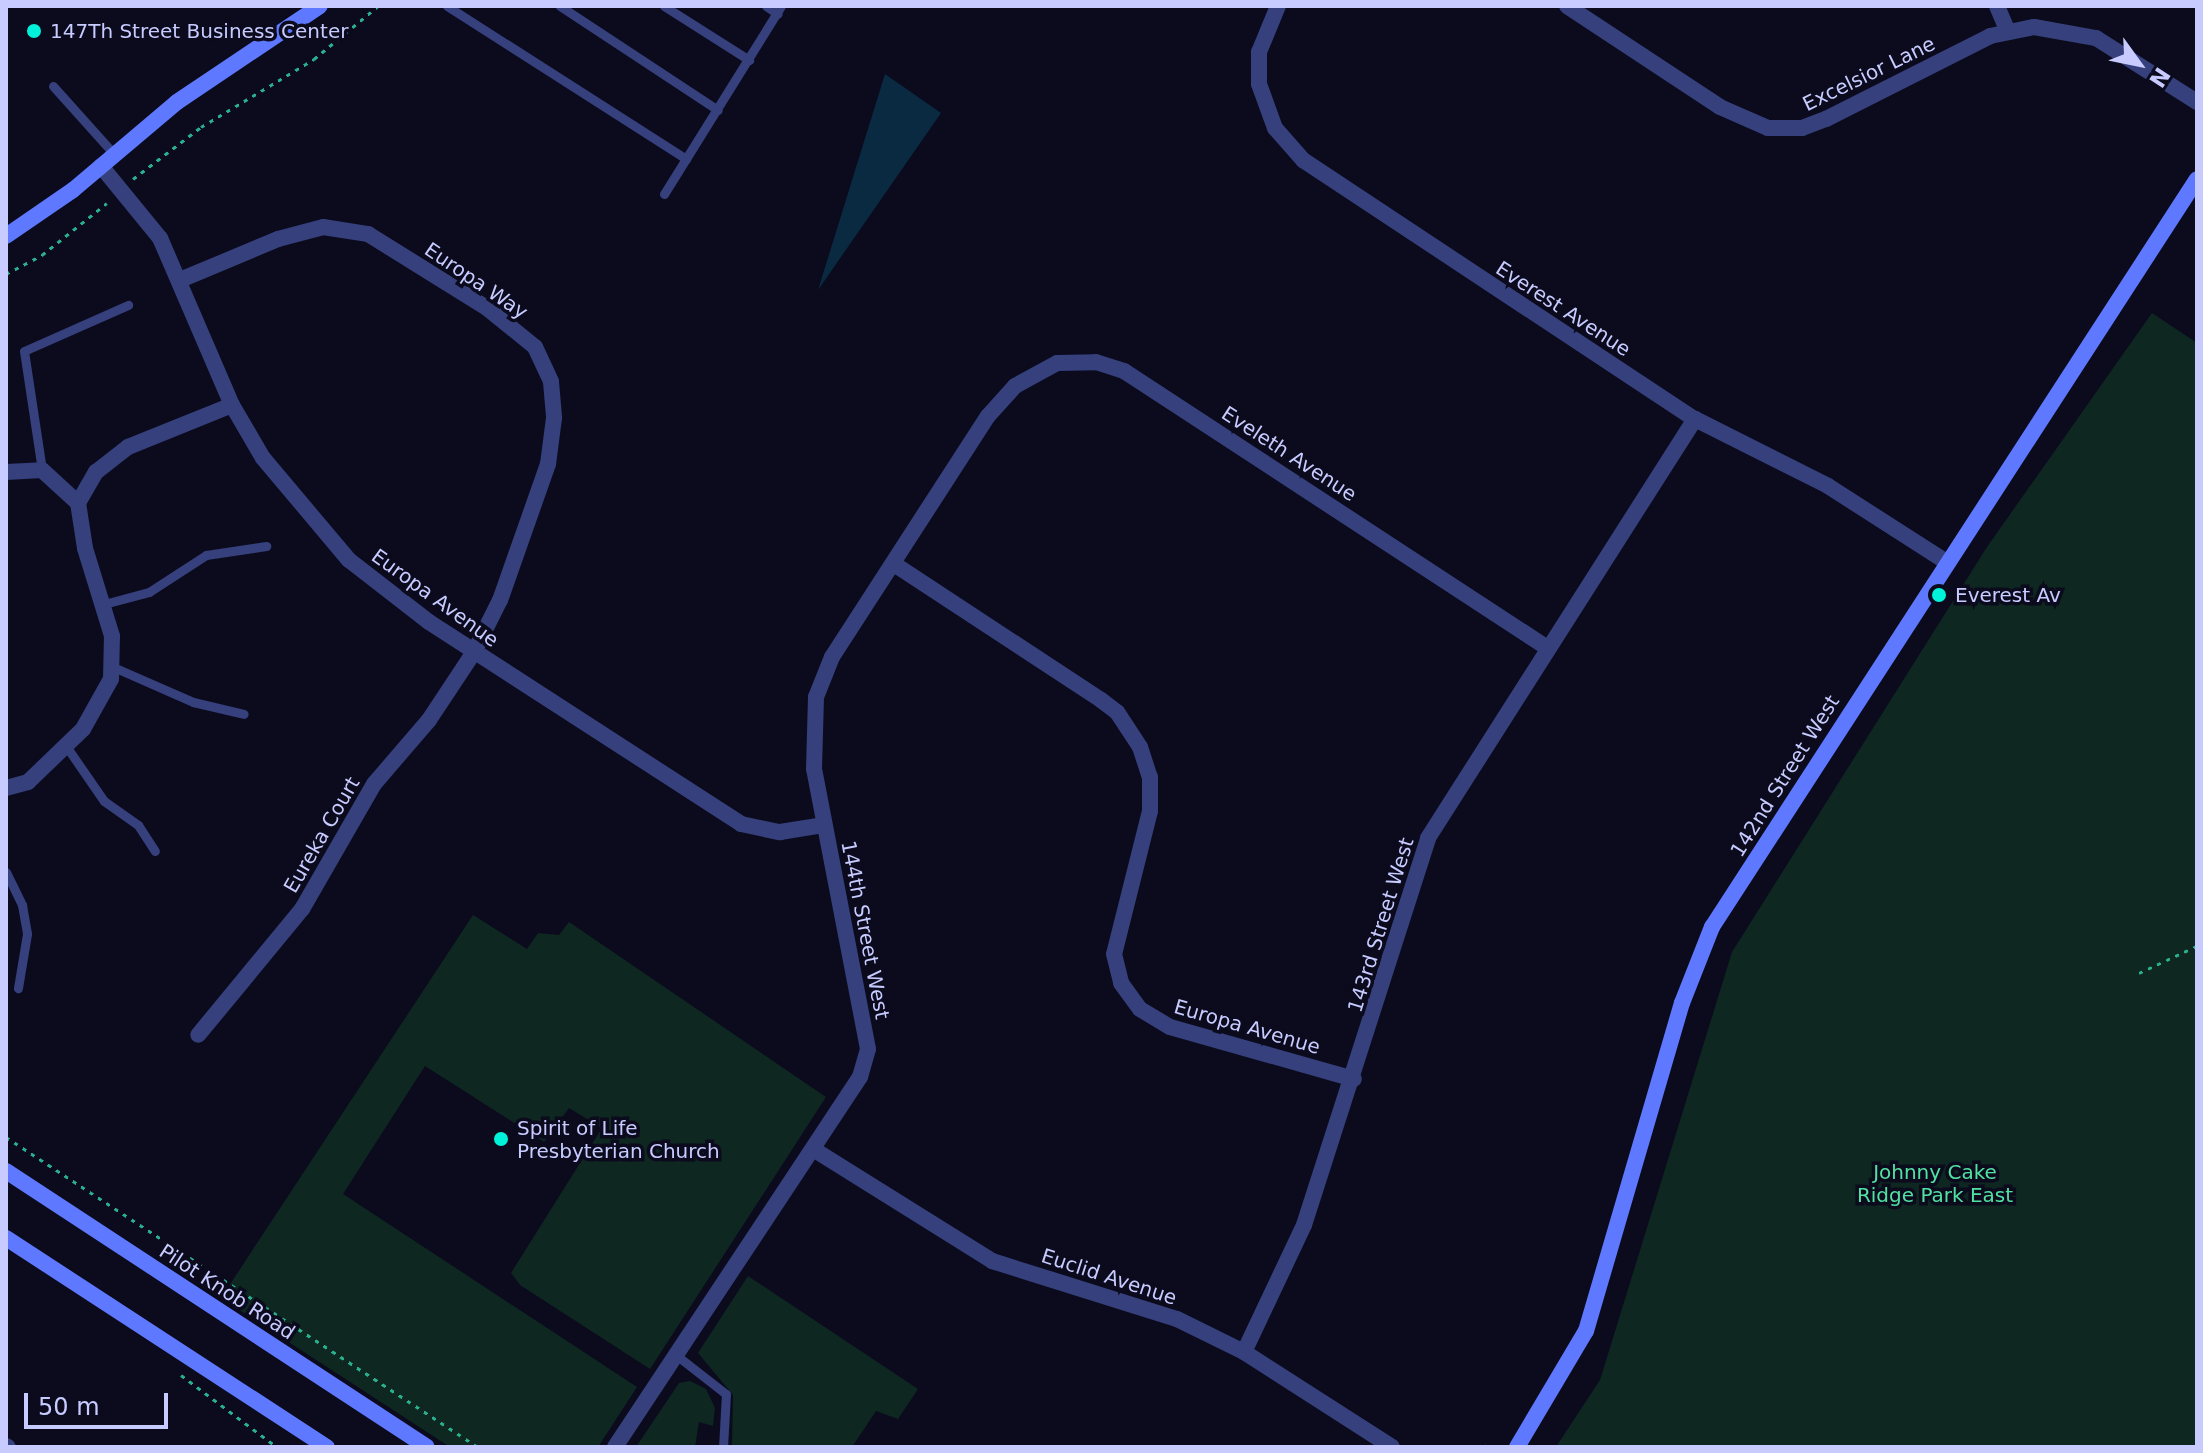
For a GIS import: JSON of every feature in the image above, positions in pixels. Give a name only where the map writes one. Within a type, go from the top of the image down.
[{"type":"street","points":[[6,236],[101,166],[177,102],[320,6]]},
{"type":"street","name":"Excelsior Lane","points":[[1567,6],[1720,107],[1756,126],[1788,130],[1826,119],[2007,30],[2053,27],[2096,38],[2197,102]]},
{"type":"street","points":[[1997,6],[2007,30]]},
{"type":"street","name":"Everest Avenue","points":[[1275,11],[1259,52],[1259,84],[1275,128],[1303,160],[1695,419],[1828,486],[1945,561]]},
{"type":"street","name":"Europa Avenue","points":[[101,166],[123,188],[160,238],[232,405],[287,492],[349,560],[474,652],[741,824],[780,832],[824,825]]},
{"type":"street","name":"142nd Street West","points":[[1517,1447],[1586,1331],[1682,1003],[1712,927],[1945,561],[2197,179]]},
{"type":"street","name":"Europa Way","points":[[180,280],[278,239],[323,227],[368,234],[487,308],[535,347],[551,382],[554,418],[548,464],[500,600],[474,652]]},
{"type":"street","name":"Eveleth Avenue","points":[[1001,400],[1043,367],[1076,361],[1111,364],[1546,647]]},
{"type":"street","name":"144th Street West","points":[[615,1447],[860,1077],[868,1049],[824,825],[812,738],[816,697],[832,657],[1001,400]]},
{"type":"street","points":[[78,503],[96,472],[128,447],[232,405]]},
{"type":"street","name":"143rd Street West","points":[[1244,1352],[1304,1225],[1354,1079],[1428,838],[1546,647],[1695,419]]},
{"type":"street","points":[[6,472],[42,470],[78,503],[85,548],[112,636],[111,679],[83,729],[28,782],[6,788]]},
{"type":"street","name":"Europa Avenue","points":[[894,564],[1101,700],[1117,712],[1140,747],[1150,777],[1150,811],[1114,954],[1121,983],[1140,1009],[1170,1027],[1354,1079]]},
{"type":"street","name":"Eureka Court","points":[[198,1035],[302,909],[374,784],[429,720],[474,652]]},
{"type":"street","name":"Euclid Avenue","points":[[813,1149],[992,1261],[1177,1319],[1244,1352],[1392,1447]]},
{"type":"street","name":"Pilot Knob Road","points":[[6,1171],[427,1447]]},
{"type":"street","points":[[6,1238],[327,1447]]},
{"type":"lane","points":[[447,6],[686,159]]},
{"type":"lane","points":[[560,6],[718,110]]},
{"type":"lane","points":[[664,6],[749,60]]},
{"type":"lane","points":[[664,194],[780,10],[766,6]]},
{"type":"lane","points":[[53,86],[114,154]]},
{"type":"lane","points":[[42,470],[24,351],[128,305]]},
{"type":"lane","points":[[104,604],[149,592],[206,555],[266,546]]},
{"type":"lane","points":[[111,666],[193,702],[244,714]]},
{"type":"lane","points":[[66,746],[104,801],[138,825],[155,851]]},
{"type":"lane","points":[[6,872],[22,905],[27,934],[18,988]]},
{"type":"lane","points":[[676,1355],[726,1394],[723,1447]]},
{"type":"path","points":[[6,274],[85,224],[123,188],[201,127],[314,59],[378,6]]},
{"type":"path","points":[[2139,973],[2197,946]]},
{"type":"path","points":[[6,1137],[478,1447]]},
{"type":"path","points":[[176,1372],[277,1447]]},
{"type":"green space","name":"Johnny Cake Ridge Park East","points":[[2152,313],[2197,343],[2197,1447],[1556,1447],[1600,1380],[1732,952],[1987,547]]},
{"type":"green space","points":[[473,915],[527,949],[538,933],[559,935],[569,922],[826,1097],[650,1369],[520,1285],[511,1273],[602,1128],[569,1108],[544,1142],[425,1066],[343,1194],[637,1387],[598,1447],[450,1447],[221,1298]]},
{"type":"green space","points":[[748,1276],[918,1389],[898,1419],[876,1411],[852,1447],[732,1447],[733,1395],[698,1353]]},
{"type":"green space","points":[[690,1381],[706,1389],[715,1408],[713,1426],[699,1422],[695,1447],[636,1447],[679,1383]]},
{"type":"water","points":[[885,74],[941,113],[818,290]]},
{"type":"place","name":"147Th Street Business Center","points":[[34,31]]},
{"type":"place","name":"Everest Av","points":[[1939,595]]},
{"type":"place","name":"Spirit of Life Presbyterian Church","points":[[501,1139]]}]
